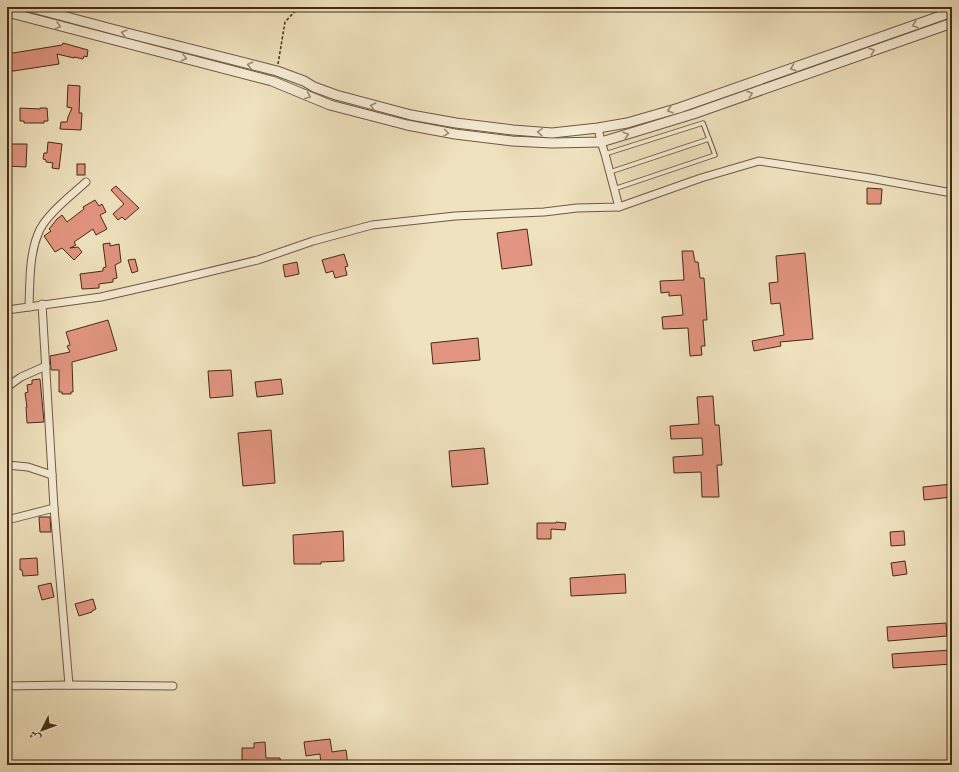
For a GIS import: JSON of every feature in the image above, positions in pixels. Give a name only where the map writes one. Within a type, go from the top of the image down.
[{"type":"street","points":[[29,7],[126,34],[277,72],[343,98],[411,115],[456,123],[513,130],[552,132],[598,128],[627,123],[679,108],[952,12]]},
{"type":"street","points":[[43,22],[45,11]]},
{"type":"street","points":[[7,12],[272,82],[330,105],[414,126],[455,134],[512,141],[552,143],[601,142],[693,114],[952,23]]},
{"type":"street","points":[[598,128],[619,207]]},
{"type":"street","points":[[7,310],[101,297],[178,280],[258,260],[314,241],[372,225],[455,216],[544,212],[577,208],[619,207],[701,178],[759,160],[854,175],[952,193]]},
{"type":"street","points":[[29,307],[30,276],[33,252],[38,232],[50,216],[86,182]]},
{"type":"street","points":[[42,304],[54,508],[68,685]]},
{"type":"street","points":[[7,387],[21,377],[46,366]]},
{"type":"street","points":[[7,465],[28,467],[52,474]]},
{"type":"street","points":[[7,520],[54,508]]},
{"type":"street","points":[[7,686],[173,686]]},
{"type":"lane","points":[[605,154],[703,123],[715,155],[614,189]]},
{"type":"lane","points":[[610,172],[709,139]]},
{"type":"path","points":[[277,72],[285,22],[298,7]]},
{"type":"building","points":[[63,43],[88,50],[87,57],[84,56],[83,59],[57,54],[59,64],[7,72],[7,54],[62,45]]},
{"type":"building","points":[[68,85],[80,86],[79,113],[82,113],[81,130],[60,129],[61,122],[67,122],[72,108],[67,107]]},
{"type":"building","points":[[20,108],[47,108],[48,121],[44,121],[44,123],[24,123],[24,121],[20,121]]},
{"type":"building","points":[[48,142],[62,144],[59,169],[52,168],[53,163],[46,162],[46,160],[43,159],[44,153],[47,153]]},
{"type":"building","points":[[9,144],[27,144],[26,167],[8,166]]},
{"type":"building","points":[[77,164],[85,164],[85,175],[77,175]]},
{"type":"building","points":[[116,186],[139,208],[125,220],[122,217],[118,220],[113,214],[124,204],[111,190]]},
{"type":"building","points":[[867,188],[882,189],[881,204],[867,204]]},
{"type":"building","points":[[95,200],[99,206],[102,204],[106,212],[100,215],[107,229],[96,235],[93,229],[74,242],[76,245],[70,248],[78,247],[82,252],[74,260],[62,248],[55,252],[44,236],[51,231],[49,229],[62,215],[67,222],[84,209],[83,207]]},
{"type":"building","points":[[527,229],[532,265],[502,269],[497,233]]},
{"type":"building","points":[[110,243],[110,246],[119,244],[121,262],[115,265],[117,278],[113,279],[113,282],[99,284],[99,288],[82,289],[80,274],[103,271],[103,268],[106,267],[103,244]]},
{"type":"building","points":[[682,251],[693,251],[695,262],[698,262],[700,278],[704,278],[707,320],[703,320],[705,346],[701,346],[702,355],[690,356],[688,328],[663,329],[662,317],[683,315],[681,295],[669,296],[669,292],[661,293],[660,281],[684,280]]},
{"type":"building","points":[[805,253],[813,339],[780,342],[781,346],[754,351],[752,341],[784,335],[780,303],[771,304],[769,283],[778,282],[776,256]]},
{"type":"building","points":[[344,254],[348,266],[345,267],[347,275],[335,278],[333,271],[326,273],[322,260]]},
{"type":"building","points":[[135,259],[138,271],[132,273],[128,260]]},
{"type":"building","points":[[297,262],[299,274],[285,277],[283,265]]},
{"type":"building","points":[[108,320],[117,350],[72,362],[73,392],[71,392],[71,394],[62,394],[62,392],[59,392],[59,370],[51,370],[50,356],[70,352],[67,346],[70,345],[66,332]]},
{"type":"building","points":[[478,338],[480,360],[433,364],[431,343]]},
{"type":"building","points":[[231,370],[233,396],[210,398],[208,371]]},
{"type":"building","points":[[40,379],[44,422],[27,423],[25,393],[28,392],[27,385],[32,384],[32,380]]},
{"type":"building","points":[[281,379],[283,394],[257,397],[255,382]]},
{"type":"building","points":[[713,396],[715,425],[719,425],[722,465],[717,465],[719,497],[702,497],[701,472],[674,473],[673,457],[703,455],[702,438],[671,439],[670,426],[699,424],[697,397]]},
{"type":"building","points":[[271,430],[275,483],[243,486],[238,433]]},
{"type":"building","points":[[484,448],[488,484],[452,487],[449,451]]},
{"type":"building","points":[[952,484],[952,497],[924,500],[923,487]]},
{"type":"building","points":[[39,517],[50,517],[51,532],[40,532]]},
{"type":"building","points":[[537,523],[566,523],[565,530],[551,529],[551,539],[537,539]]},
{"type":"building","points":[[343,531],[344,561],[321,562],[321,564],[294,564],[293,535]]},
{"type":"building","points":[[904,531],[905,545],[891,546],[890,532]]},
{"type":"building","points":[[37,558],[38,575],[23,576],[22,570],[20,570],[20,559]]},
{"type":"building","points":[[905,561],[907,574],[893,576],[891,563]]},
{"type":"building","points":[[625,574],[626,593],[571,596],[570,578]]},
{"type":"building","points":[[51,583],[54,597],[42,600],[38,586]]},
{"type":"building","points":[[93,599],[96,609],[92,612],[79,616],[75,604]]},
{"type":"building","points":[[946,623],[947,636],[888,641],[887,627]]},
{"type":"building","points":[[951,650],[952,664],[893,668],[892,654]]},
{"type":"building","points":[[330,739],[332,752],[346,750],[348,765],[321,765],[320,754],[306,756],[304,742]]},
{"type":"building","points":[[265,742],[266,758],[280,758],[281,765],[256,765],[256,761],[242,760],[242,748],[254,748],[254,743]]}]
